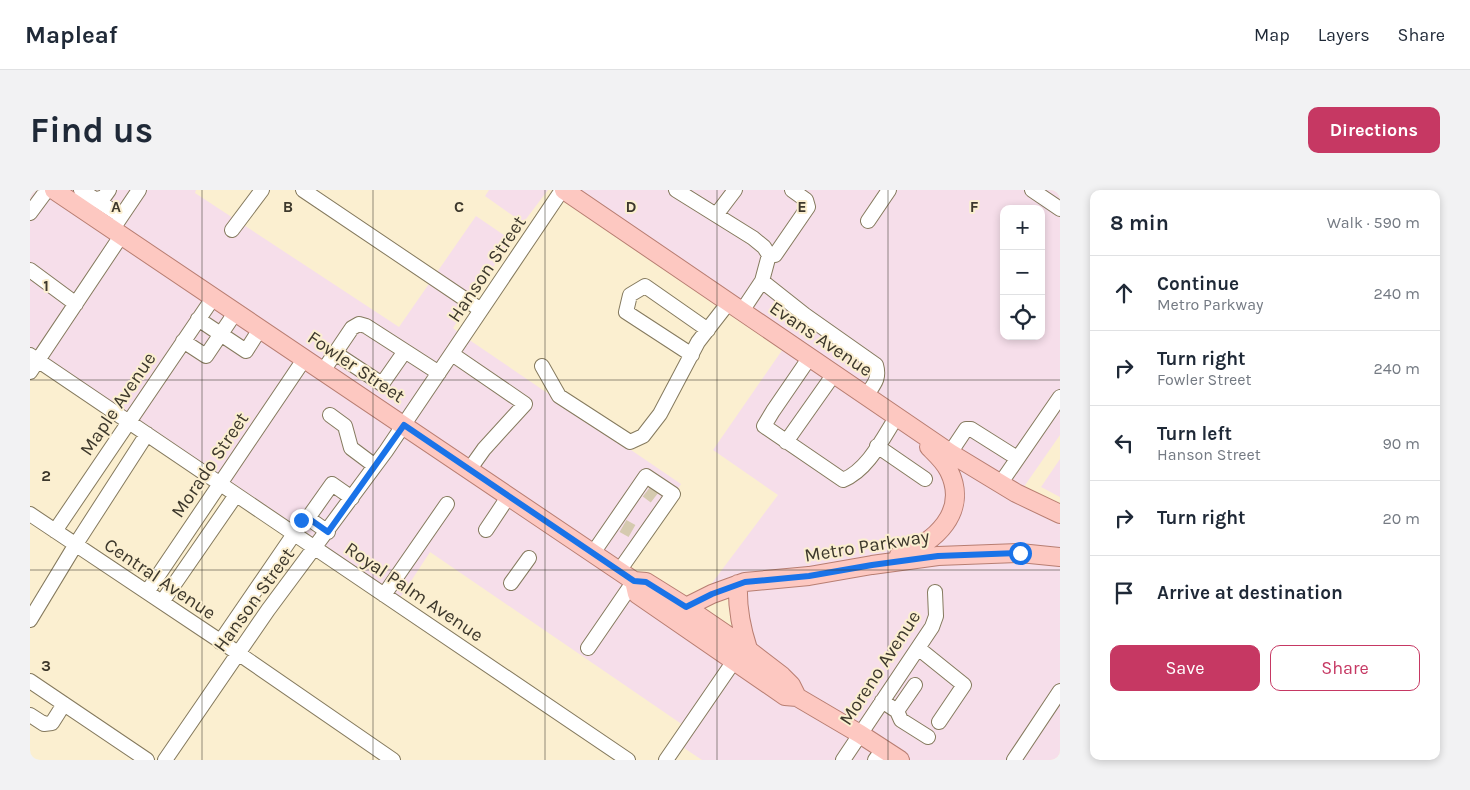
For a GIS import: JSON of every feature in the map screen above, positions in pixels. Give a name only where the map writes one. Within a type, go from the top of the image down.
[{"type":"main road","name":"Evans Avenue","points":[[563,190],[950,453],[1016,493],[1060,514]]},
{"type":"main road","name":"Fowler Street","points":[[68,195],[118,227],[212,298],[404,425],[626,576],[646,582],[686,607],[748,650],[794,691],[860,734],[879,754],[900,760]]},
{"type":"main road","points":[[872,565],[906,553],[928,541],[944,527],[952,510],[954,490],[950,472],[940,458],[903,420]]},
{"type":"main road","name":"Metro Parkway","points":[[686,607],[738,584],[752,581],[809,576],[938,556],[1020,553],[1060,557]]},
{"type":"main road","name":"Fowler Street","points":[[626,576],[638,594],[785,696],[794,691]]},
{"type":"main road","points":[[738,584],[737,600],[742,632],[748,650]]},
{"type":"main road","points":[[657,607],[686,607]]},
{"type":"street","points":[[30,211],[68,195],[104,197],[108,190]]},
{"type":"street","points":[[33,363],[76,304],[139,190]]},
{"type":"street","points":[[232,230],[262,190]]},
{"type":"street","points":[[303,190],[481,310]]},
{"type":"street","name":"Hanson Street","points":[[165,760],[268,610],[328,532],[404,425],[563,190]]},
{"type":"street","points":[[542,366],[558,396],[630,442],[643,436],[660,414],[698,342],[708,330],[762,281],[769,255],[764,246],[676,190]]},
{"type":"street","points":[[716,215],[735,190]]},
{"type":"street","points":[[769,255],[775,255],[808,207],[806,200],[792,190]]},
{"type":"street","points":[[868,221],[889,190]]},
{"type":"street","points":[[1032,190],[1060,208]]},
{"type":"street","points":[[30,270],[76,304]]},
{"type":"street","points":[[762,281],[876,365],[878,373],[876,380],[866,396]]},
{"type":"street","points":[[692,355],[626,312],[630,295],[645,286],[708,330]]},
{"type":"street","name":"Maple Avenue","points":[[55,531],[212,298]]},
{"type":"street","points":[[183,341],[206,356],[235,313]]},
{"type":"street","points":[[198,319],[246,351],[260,329]]},
{"type":"street","points":[[323,371],[352,328],[359,324],[366,326],[438,374]]},
{"type":"street","points":[[335,353],[382,384],[405,352]]},
{"type":"street","points":[[452,354],[525,404],[484,449],[468,470]]},
{"type":"street","points":[[810,357],[764,426],[842,480],[852,476],[903,420]]},
{"type":"street","name":"Morado Street","points":[[147,592],[304,358]]},
{"type":"street","name":"Royal Palm Avenue","points":[[33,363],[147,434],[628,760]]},
{"type":"street","points":[[786,442],[834,374]]},
{"type":"street","points":[[1000,484],[1060,397]]},
{"type":"street","points":[[330,415],[345,426],[352,448],[375,466]]},
{"type":"street","points":[[950,453],[966,429],[971,430],[1017,458]]},
{"type":"street","points":[[30,620],[76,544],[147,434]]},
{"type":"street","points":[[878,446],[925,479]]},
{"type":"street","points":[[220,642],[301,520],[308,518],[332,484],[352,498]]},
{"type":"street","points":[[588,648],[626,576],[628,529],[652,494],[628,529],[593,553]]},
{"type":"street","points":[[162,602],[236,495]]},
{"type":"street","points":[[486,530],[508,496]]},
{"type":"street","points":[[384,595],[447,504]]},
{"type":"street","name":"Central Avenue","points":[[30,514],[238,653],[393,760]]},
{"type":"street","points":[[308,518],[328,532]]},
{"type":"street","points":[[512,583],[529,558]]},
{"type":"street","name":"Moreno Avenue","points":[[843,760],[932,627],[936,616],[935,592]]},
{"type":"street","points":[[918,648],[964,685],[939,722]]},
{"type":"street","points":[[666,760],[734,661]]},
{"type":"street","points":[[30,681],[147,760]]},
{"type":"street","points":[[896,711],[915,685]]},
{"type":"street","points":[[1014,760],[1060,691]]},
{"type":"street","points":[[882,701],[896,711],[901,720],[928,737]]},
{"type":"street","points":[[30,715],[44,724],[52,723],[64,704]]},
{"type":"shaded area","points":[[30,190],[46,190],[396,426],[313,542],[307,538],[309,534],[30,350]]},
{"type":"shaded area","points":[[62,190],[196,190],[195,193],[399,327],[476,216],[511,240],[453,328],[459,333],[402,418]]},
{"type":"shaded area","points":[[489,190],[548,190],[523,223],[485,196]]},
{"type":"shaded area","points":[[573,190],[1060,190],[1060,435],[1021,491]]},
{"type":"shaded area","points":[[468,339],[681,484],[628,571],[411,424]]},
{"type":"shaded area","points":[[785,346],[905,428],[936,461],[949,490],[939,524],[903,548],[871,560],[706,591],[778,495],[713,450]]},
{"type":"shaded area","points":[[405,432],[628,583],[788,701],[891,760],[702,760],[672,740],[683,725],[430,552],[398,601],[322,548]]},
{"type":"shaded area","points":[[1060,459],[1060,497],[1041,487]]},
{"type":"shaded area","points":[[949,462],[1042,511],[1060,523],[1060,552],[922,551],[948,530]]},
{"type":"shaded area","points":[[985,559],[1060,562],[1060,760],[908,760],[803,695],[752,647],[747,632],[746,587]]},
{"type":"tunnel","points":[[647,491],[655,497]]},
{"type":"tunnel","points":[[623,526],[632,531]]},
{"type":"route","points":[[301,520],[308,518],[328,532],[404,425],[634,581],[646,582],[686,607],[712,594],[745,582],[809,576],[938,556],[1020,553]]}]
